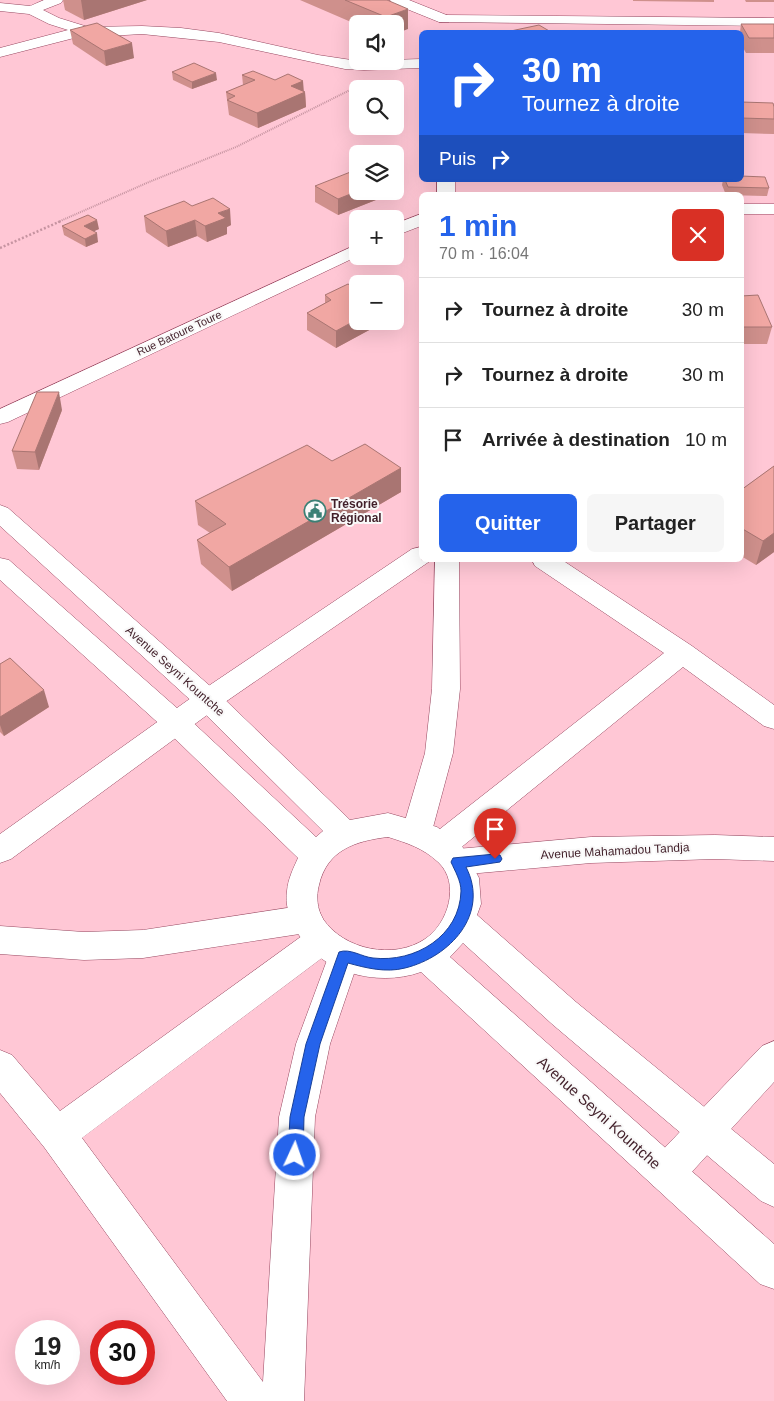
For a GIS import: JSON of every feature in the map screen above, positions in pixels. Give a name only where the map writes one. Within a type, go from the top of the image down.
[{"type":"main road","points":[[32,10],[56,0]]},
{"type":"main road","points":[[397,0],[444,26],[774,22]]},
{"type":"main road","points":[[441,0],[444,26]]},
{"type":"main road","points":[[0,7],[32,10],[54,21],[86,32]]},
{"type":"main road","points":[[0,53],[58,36],[86,32],[143,31],[193,34],[237,41],[291,54],[347,64],[419,64]]},
{"type":"main road","points":[[744,209],[774,210]]},
{"type":"main road","points":[[404,227],[419,220]]},
{"type":"main road","name":"Rue Batoure Toure","points":[[0,416],[349,253]]},
{"type":"main road","name":"Avenue Seyni Kountche","points":[[0,513],[208,700],[345,834]]},
{"type":"main road","points":[[0,850],[208,700],[419,556]]},
{"type":"main road","points":[[6,572],[50,558]]},
{"type":"main road","points":[[439,846],[439,753],[446,689],[447,562]]},
{"type":"main road","points":[[547,562],[683,653],[774,719]]},
{"type":"main road","points":[[6,572],[176,723],[316,856]]},
{"type":"main road","points":[[439,846],[683,653]]},
{"type":"main road","points":[[0,940],[84,946],[324,938],[373,964],[403,963],[425,955],[444,944],[461,922],[467,891],[464,876],[439,846],[388,825],[366,827],[345,834],[329,843],[316,856],[307,872],[302,895],[324,938],[313,1044],[297,1117],[283,1401]]},
{"type":"main road","name":"Avenue Mahamadou Tandja","points":[[439,846],[590,850],[715,847],[774,849]]},
{"type":"main road","points":[[461,922],[564,1014],[774,1188]]},
{"type":"main road","points":[[57,1134],[324,938]]},
{"type":"main road","name":"Avenue Seyni Kountche","points":[[425,955],[774,1270]]},
{"type":"main road","points":[[666,1173],[774,1057]]},
{"type":"main road","points":[[0,1066],[57,1134],[252,1401]]},
{"type":"path","points":[[0,248],[141,186],[236,147],[349,90]]},
{"type":"building","points":[[345,0],[387,0],[408,9],[392,15],[381,15]]},
{"type":"building","points":[[97,23],[132,43],[104,51],[70,30]]},
{"type":"building","points":[[741,24],[774,24],[774,38],[749,38]]},
{"type":"building","points":[[539,25],[548,30],[515,30]]},
{"type":"building","points":[[194,63],[216,73],[192,82],[172,72]]},
{"type":"building","points":[[253,71],[275,80],[288,74],[303,81],[291,86],[305,92],[257,113],[227,100],[235,96],[226,92],[255,80],[242,75]]},
{"type":"building","points":[[744,102],[773,103],[774,119],[744,118]]},
{"type":"building","points":[[349,173],[349,195],[338,199],[315,186]]},
{"type":"building","points":[[744,176],[765,177],[769,188],[728,187],[726,182],[744,182]]},
{"type":"building","points":[[213,198],[230,209],[218,213],[226,218],[205,226],[195,220],[166,231],[144,216],[184,201],[192,206]]},
{"type":"building","points":[[88,215],[97,220],[84,226],[97,233],[85,239],[62,226]]},
{"type":"building","points":[[349,284],[349,324],[336,331],[307,313],[331,300],[325,295]]},
{"type":"building","points":[[758,295],[772,327],[744,327],[744,296]]},
{"type":"building","points":[[37,392],[59,392],[35,452],[12,451]]},
{"type":"building","points":[[365,444],[401,468],[229,567],[197,540],[226,524],[195,501],[307,445],[332,461]]},
{"type":"building","points":[[774,466],[774,533],[763,541],[744,530],[744,488]]},
{"type":"building","points":[[10,658],[44,690],[0,717],[0,664]]},
{"type":"place","name":"Trésorie Régional","points":[[315,511]]},
{"type":"route","points":[[295,1155],[297,1117],[313,1044],[344,956],[373,964],[403,963],[425,955],[444,944],[461,922],[467,891],[464,876],[457,862],[495,859]]}]
